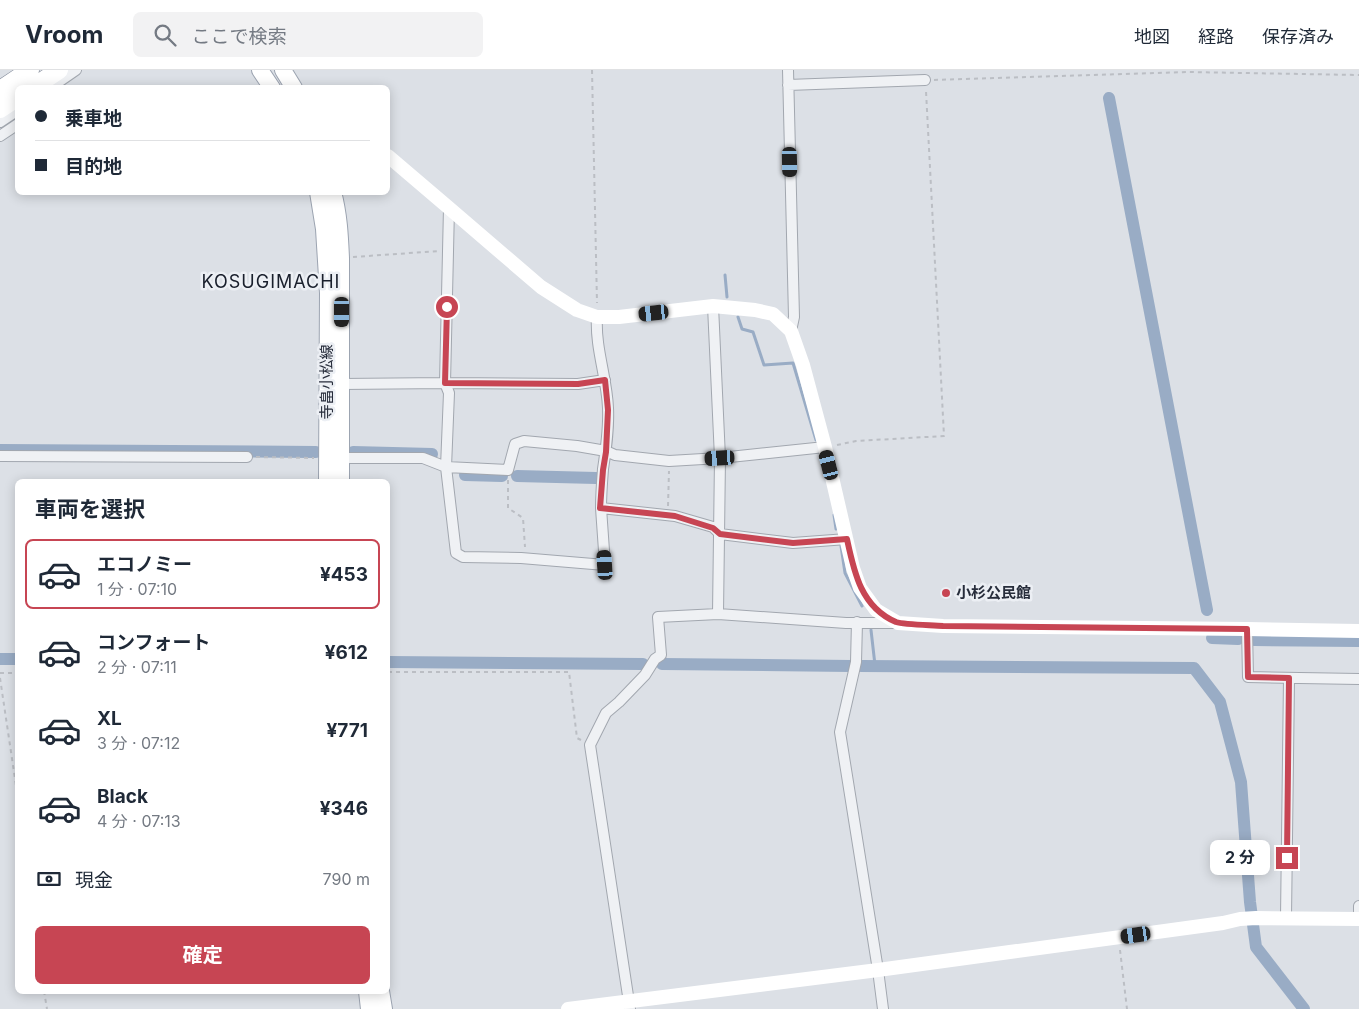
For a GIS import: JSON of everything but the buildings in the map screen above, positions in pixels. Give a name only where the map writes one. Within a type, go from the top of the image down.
[{"type":"highway","points":[[0,90],[30,70]]},
{"type":"highway","points":[[36,85],[59,70]]},
{"type":"highway","points":[[0,109],[15,99]]},
{"type":"main road","points":[[260,70],[270,85]]},
{"type":"main road","points":[[282,70],[292,85]]},
{"type":"main road","name":"寺畠小松線","points":[[318,195],[324,229],[328,293],[334,458],[340,479]]},
{"type":"main road","name":"寺畠小松線","points":[[327,479],[334,458],[342,384],[342,258],[334,195]]},
{"type":"main road","points":[[367,994],[369,1009]]},
{"type":"main road","points":[[382,994],[384,1009]]},
{"type":"street","points":[[54,85],[76,70]]},
{"type":"street","points":[[788,70],[794,317],[790,332]]},
{"type":"street","points":[[788,85],[926,80]]},
{"type":"street","points":[[0,122],[15,112]]},
{"type":"street","points":[[0,136],[15,126]]},
{"type":"street","points":[[390,158],[541,287],[578,310],[597,317],[619,317],[713,306],[755,310],[773,314],[790,332],[803,365],[825,447],[853,568],[860,588],[876,610],[898,622]]},
{"type":"street","points":[[450,208],[445,383],[448,393],[446,467],[456,553],[463,557],[526,558],[605,565],[600,508],[608,410],[596,330],[597,317]]},
{"type":"street","points":[[713,306],[720,458],[718,614]]},
{"type":"street","points":[[342,384],[578,384],[605,380]]},
{"type":"street","points":[[334,458],[423,458],[446,467],[508,470],[515,444],[524,440],[576,446],[615,455],[669,461],[720,458],[825,447]]},
{"type":"street","points":[[0,456],[247,457]]},
{"type":"street","points":[[600,508],[675,516],[713,528],[720,534],[793,543],[847,539]]},
{"type":"street","points":[[630,1006],[590,745],[606,713],[645,675],[661,655],[658,617],[718,614],[846,623],[898,622],[943,626],[1359,631]]},
{"type":"street","points":[[857,622],[856,662],[840,732],[884,1009]]},
{"type":"street","points":[[1247,629],[1248,677],[1359,679]]},
{"type":"street","points":[[1286,918],[1289,678]]},
{"type":"street","points":[[568,1009],[630,1006],[1118,938],[1240,919],[1359,920],[1359,906]]},
{"type":"path","points":[[592,70],[597,317]]},
{"type":"path","points":[[825,447],[856,441],[944,436],[926,80],[1187,71],[1359,75]]},
{"type":"path","points":[[342,258],[448,250]]},
{"type":"path","points":[[247,457],[334,458]]},
{"type":"path","points":[[668,516],[669,461]]},
{"type":"path","points":[[508,470],[508,508],[523,518],[526,558]]},
{"type":"path","points":[[390,672],[569,672],[577,738],[590,745]]},
{"type":"path","points":[[0,673],[15,673]]},
{"type":"path","points":[[0,678],[15,779]]},
{"type":"path","points":[[1118,938],[1128,1009]]},
{"type":"path","points":[[44,994],[47,1009]]},
{"type":"waterway","points":[[1109,98],[1207,610]]},
{"type":"waterway","points":[[725,275],[727,297]]},
{"type":"waterway","points":[[738,317],[742,329],[753,332],[764,365],[793,363],[816,440]]},
{"type":"waterway","points":[[0,450],[316,452]]},
{"type":"waterway","points":[[353,452],[432,454]]},
{"type":"waterway","points":[[465,475],[502,476]]},
{"type":"waterway","points":[[517,476],[596,478]]},
{"type":"waterway","points":[[834,515],[836,529]]},
{"type":"waterway","points":[[841,546],[845,573],[862,606]]},
{"type":"waterway","points":[[871,630],[875,665]]},
{"type":"waterway","points":[[1212,638],[1238,639]]},
{"type":"waterway","points":[[1254,640],[1359,641]]},
{"type":"waterway","points":[[0,659],[15,659]]},
{"type":"waterway","points":[[390,662],[643,664]]},
{"type":"waterway","points":[[662,664],[851,666]]},
{"type":"waterway","points":[[861,666],[1194,668],[1220,702],[1241,782],[1250,902],[1256,947],[1304,1009]]},
{"type":"place","name":"小杉公民館","points":[[946,593]]},
{"type":"district","name":"KOSUGIMACHI","points":[[271,282]]},
{"type":"route","points":[[447,307],[445,383],[578,384],[605,380],[608,410],[600,508],[675,516],[713,528],[720,534],[793,543],[847,539],[853,568],[860,588],[876,610],[898,622],[943,626],[1247,629],[1248,677],[1289,678],[1287,858]]}]
